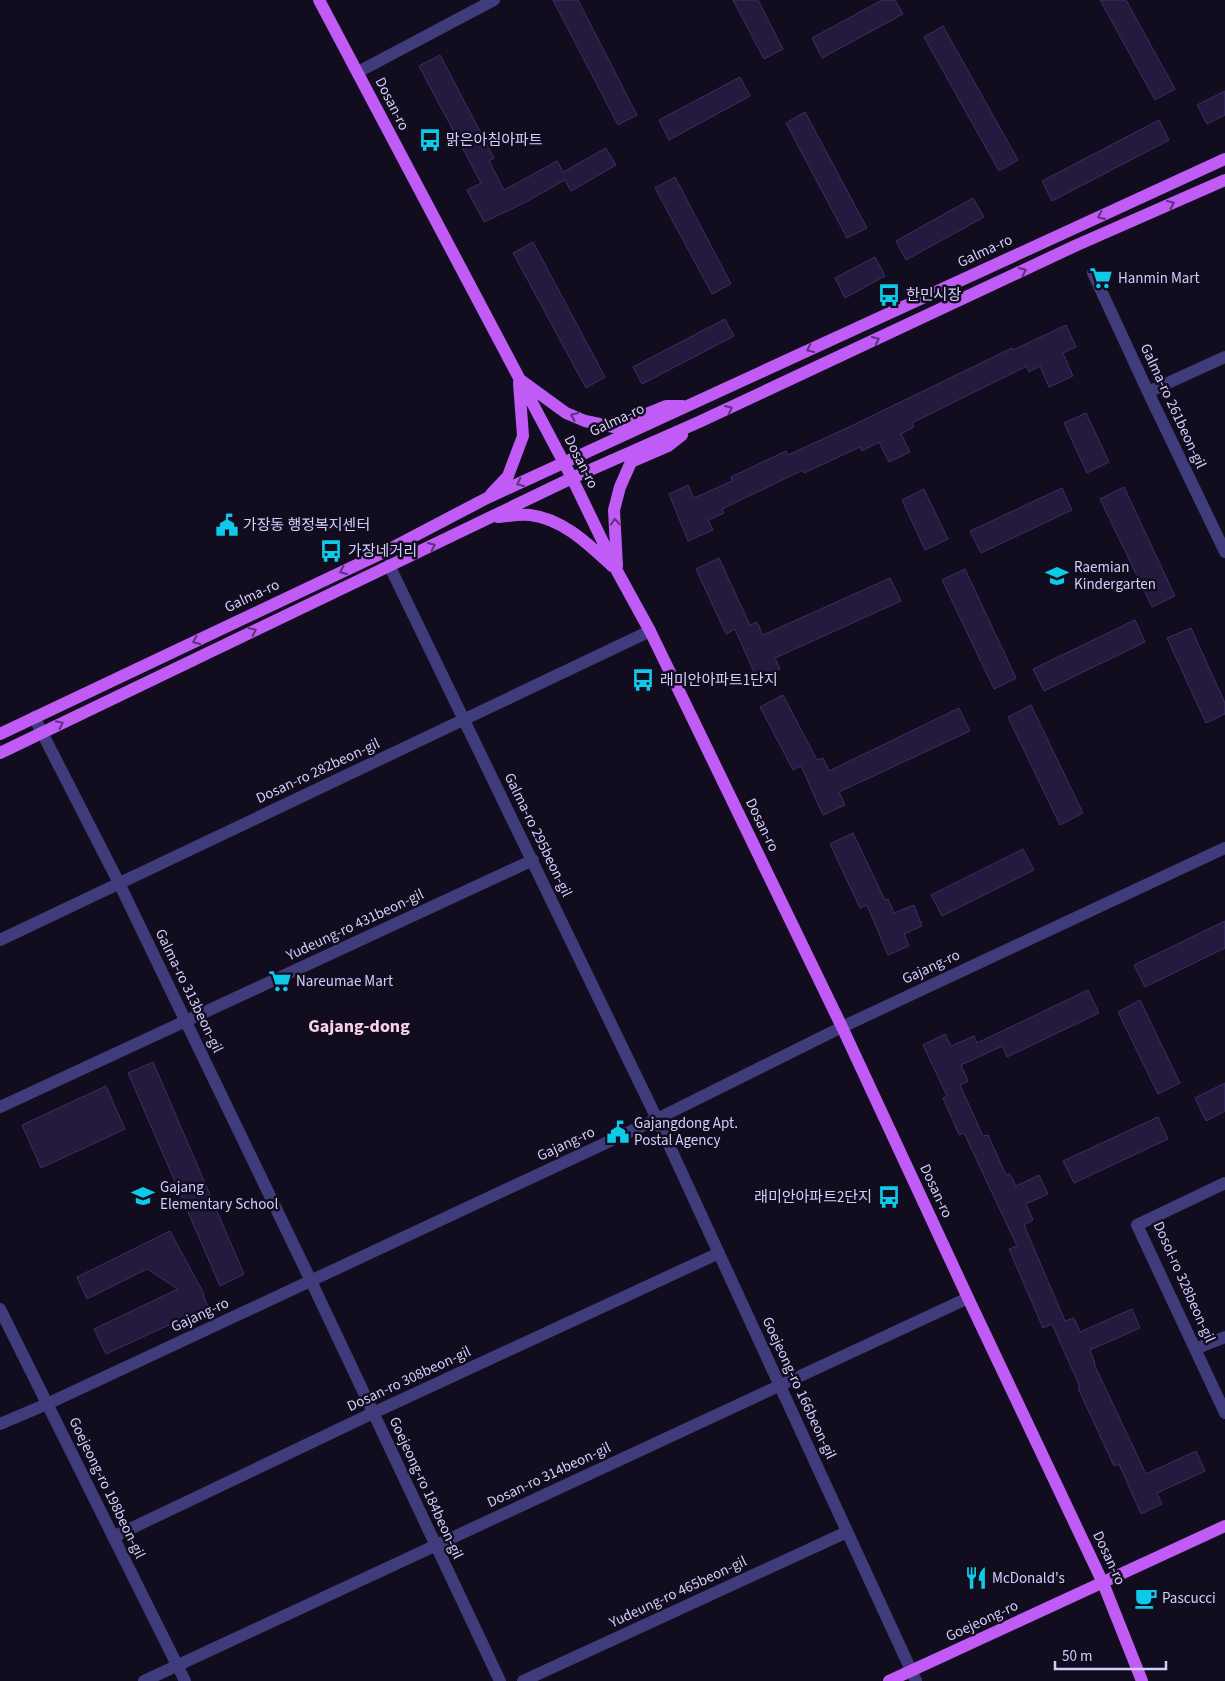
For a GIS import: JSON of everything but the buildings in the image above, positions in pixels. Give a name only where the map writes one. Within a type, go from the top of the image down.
[{"type":"main road","name":"Dosan-ro","points":[[319,0],[564,462],[617,571],[650,631],[842,1027],[1103,1583],[1142,1681]]},
{"type":"main road","name":"Galma-ro","points":[[0,734],[382,553],[488,498],[564,462],[1225,159]]},
{"type":"main road","name":"Galma-ro","points":[[0,753],[572,478],[699,422],[1077,245],[1225,180]]},
{"type":"main road","points":[[518,378],[566,413],[585,421],[614,427],[666,406],[688,406]]},
{"type":"main road","points":[[488,498],[508,476],[523,436],[518,378]]},
{"type":"main road","points":[[617,571],[614,510],[620,487],[631,462],[668,446],[699,422]]},
{"type":"main road","points":[[493,517],[530,515],[560,524],[586,542],[617,571]]},
{"type":"main road","name":"Goejeong-ro","points":[[889,1681],[914,1676],[1103,1583],[1225,1526]]},
{"type":"street","points":[[358,72],[494,0]]},
{"type":"street","name":"Galma-ro 261beon-gil","points":[[1093,274],[1225,552]]},
{"type":"street","points":[[1148,392],[1225,358]]},
{"type":"street","name":"Galma-ro 295beon-gil","points":[[389,565],[657,1119]]},
{"type":"street","name":"Dosan-ro 282beon-gil","points":[[0,940],[650,631]]},
{"type":"street","name":"Galma-ro 313beon-gil","points":[[34,717],[119,883],[311,1281]]},
{"type":"street","name":"Gajang-ro","points":[[0,1424],[47,1404],[657,1119],[842,1027],[1225,848]]},
{"type":"street","name":"Yudeung-ro 431beon-gil","points":[[0,1107],[533,860]]},
{"type":"street","name":"Goejeong-ro 166beon-gil","points":[[657,1119],[914,1676]]},
{"type":"street","name":"Dosol-ro 328beon-gil","points":[[1225,1183],[1137,1225],[1225,1413]]},
{"type":"street","name":"Dosan-ro 308beon-gil","points":[[113,1537],[373,1413],[719,1253]]},
{"type":"street","name":"Goejeong-ro 184beon-gil","points":[[311,1281],[500,1681]]},
{"type":"street","name":"Dosan-ro 314beon-gil","points":[[144,1681],[968,1298]]},
{"type":"street","name":"Goejeong-ro 198beon-gil","points":[[0,1309],[185,1681]]},
{"type":"street","points":[[1195,1349],[1225,1336]]},
{"type":"street","name":"Yudeung-ro 465beon-gil","points":[[523,1681],[847,1532]]},
{"type":"place","name":"맑은아침아파트","points":[[430,140]]},
{"type":"place","name":"Hanmin Mart","points":[[1101,278]]},
{"type":"place","name":"한민시장","points":[[889,295]]},
{"type":"place","name":"가장동 행정복지센터","points":[[227,525]]},
{"type":"place","name":"가장네거리","points":[[331,551]]},
{"type":"place","name":"Raemian Kindergarten","points":[[1057,576]]},
{"type":"place","name":"래미안아파트1단지","points":[[643,680]]},
{"type":"place","name":"Nareumae Mart","points":[[280,981]]},
{"type":"place","name":"Gajangdong Apt. Postal Agency","points":[[618,1132]]},
{"type":"place","name":"Gajang Elementary School","points":[[143,1196]]},
{"type":"place","name":"래미안아파트2단지","points":[[889,1197]]},
{"type":"place","name":"McDonald's","points":[[976,1578]]},
{"type":"place","name":"Pascucci","points":[[1146,1598]]},
{"type":"district","name":"Gajang-dong","points":[[359,1026]]}]
